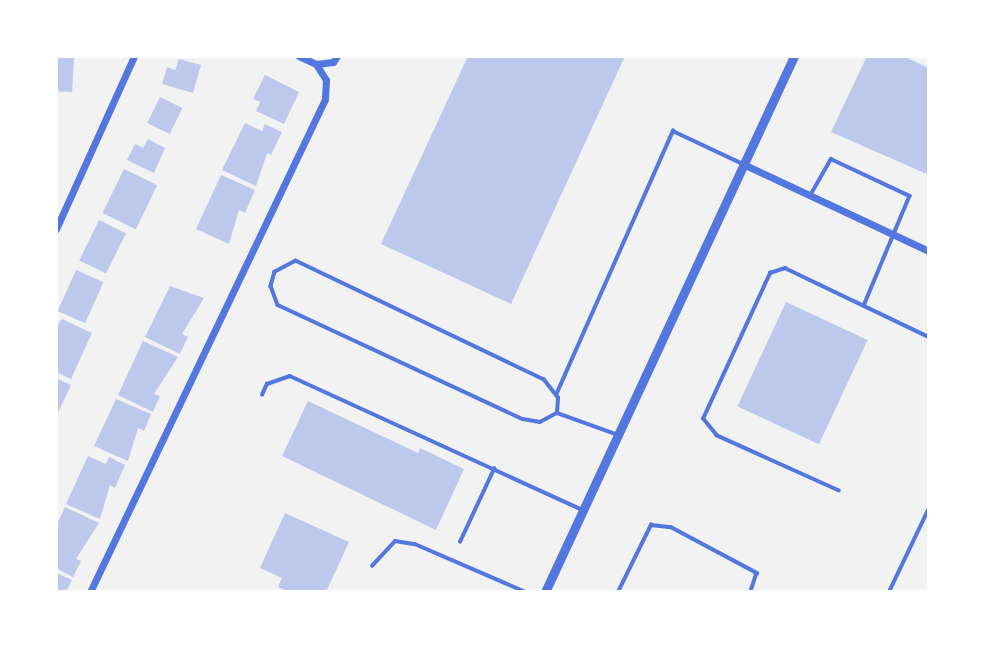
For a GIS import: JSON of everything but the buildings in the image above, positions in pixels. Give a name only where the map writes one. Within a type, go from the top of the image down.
[{"type":"street","points":[[56,229],[134,56]]},
{"type":"street","points":[[299,56],[316,64],[333,62],[337,56]]},
{"type":"street","points":[[545,592],[794,56]]},
{"type":"street","points":[[90,592],[325,99],[326,80],[316,64]]},
{"type":"street","points":[[743,164],[929,251]]},
{"type":"lane","points":[[557,413],[556,395],[673,131],[743,164]]},
{"type":"lane","points":[[810,196],[831,159],[907,190],[909,203],[897,236],[864,306]]},
{"type":"lane","points":[[556,395],[544,380],[296,261],[275,272],[271,286],[278,305],[523,419],[540,422],[557,413],[618,435]]},
{"type":"lane","points":[[839,491],[717,436],[708,429],[704,411],[770,273],[785,268],[929,337]]},
{"type":"lane","points":[[262,396],[267,384],[290,376],[583,510]]},
{"type":"lane","points":[[460,542],[494,469]]},
{"type":"lane","points":[[889,592],[929,508]]},
{"type":"lane","points":[[618,592],[651,525],[671,527],[757,573],[751,592]]},
{"type":"lane","points":[[372,566],[395,541],[415,544],[526,592]]}]
